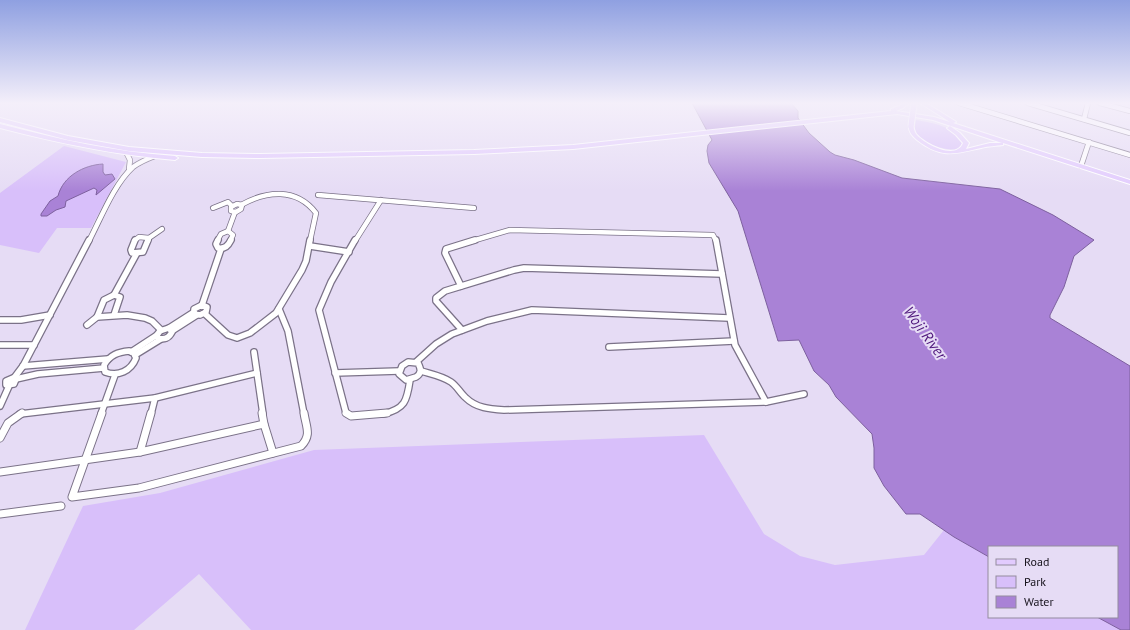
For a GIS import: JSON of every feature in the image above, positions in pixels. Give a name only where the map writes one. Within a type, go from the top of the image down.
[{"type":"main road","points":[[25,132],[59,141],[127,154],[227,160],[506,156],[587,150],[697,135]]},
{"type":"main road","points":[[47,132],[68,138],[129,149],[229,156],[505,151],[606,144],[721,132]]},
{"type":"main road","points":[[912,132],[913,135],[932,148],[945,152],[956,153],[987,145],[1001,144]]},
{"type":"main road","points":[[956,132],[966,143],[964,148],[956,153]]},
{"type":"main road","points":[[964,132],[1130,186]]},
{"type":"main road","points":[[976,132],[1130,182]]},
{"type":"street","points":[[1057,132],[1130,155]]},
{"type":"street","points":[[1081,166],[1089,142]]},
{"type":"street","points":[[0,406],[8,383],[15,378],[23,366],[118,186],[129,169],[130,160],[127,154]]},
{"type":"street","points":[[129,169],[155,156]]},
{"type":"street","points":[[161,330],[170,329],[195,314],[204,313],[228,335],[237,338],[250,333],[266,322],[279,309],[302,270],[310,246],[316,213],[313,208],[290,194],[264,194],[241,205],[237,204],[232,206]]},
{"type":"street","points":[[318,196],[474,208]]},
{"type":"street","points":[[381,200],[322,299],[318,310],[346,413],[351,416],[388,414],[394,411],[406,400],[410,380]]},
{"type":"street","points":[[213,208],[228,202],[232,206]]},
{"type":"street","points":[[221,248],[216,247],[216,244],[221,234],[228,231],[235,212],[241,209],[241,205]]},
{"type":"street","points":[[232,206],[230,210],[235,212]]},
{"type":"street","points":[[149,238],[139,237],[135,240],[131,250],[132,252],[142,252],[146,249],[149,238],[162,229]]},
{"type":"street","points":[[461,286],[445,253],[446,249],[510,230],[712,235],[715,237],[728,318],[734,341],[766,402]]},
{"type":"street","points":[[195,314],[196,308],[202,305],[221,248],[229,244],[233,235],[228,231]]},
{"type":"street","points":[[310,246],[349,252]]},
{"type":"street","points":[[97,317],[104,300],[114,295],[137,253]]},
{"type":"street","points":[[462,330],[436,302],[436,298],[445,291],[524,268],[722,274]]},
{"type":"street","points":[[114,295],[120,297],[114,315]]},
{"type":"street","points":[[202,305],[207,307],[207,310],[204,313]]},
{"type":"street","points":[[115,375],[72,497],[139,488],[301,446],[307,440],[308,436],[288,331],[279,309]]},
{"type":"street","points":[[399,372],[404,364],[416,362],[433,346],[445,338],[462,330],[520,312],[532,310],[728,318]]},
{"type":"street","points":[[0,320],[21,320],[50,315]]},
{"type":"street","points":[[86,325],[97,317],[114,315],[137,316],[152,321],[161,330]]},
{"type":"street","points":[[23,366],[108,359],[119,352],[133,354],[159,337],[169,337],[170,329]]},
{"type":"street","points":[[159,337],[161,330]]},
{"type":"street","points":[[608,347],[734,341]]},
{"type":"street","points":[[0,345],[34,345]]},
{"type":"street","points":[[254,352],[264,424],[273,453]]},
{"type":"street","points":[[104,368],[105,372],[115,375],[124,372],[135,362],[133,354]]},
{"type":"street","points":[[104,368],[108,359]]},
{"type":"street","points":[[399,372],[403,379],[410,380],[417,377],[421,372],[420,365],[416,362]]},
{"type":"street","points":[[40,374],[45,364]]},
{"type":"street","points":[[15,378],[104,368]]},
{"type":"street","points":[[335,373],[399,372]]},
{"type":"street","points":[[421,372],[446,379],[456,386],[466,398],[478,406],[487,409],[512,410],[766,402],[804,394]]},
{"type":"street","points":[[0,438],[6,425],[14,417],[22,413],[155,398],[257,373]]},
{"type":"street","points":[[0,380],[8,383]]},
{"type":"street","points":[[140,452],[155,398]]},
{"type":"street","points":[[0,472],[140,452],[264,424]]},
{"type":"street","points":[[0,514],[61,506]]},
{"type":"green space","points":[[916,132],[954,132],[963,144],[961,148],[942,148],[928,143]]},
{"type":"green space","points":[[64,146],[126,162],[91,228],[57,228],[39,253],[0,245],[0,193]]},
{"type":"green space","points":[[704,435],[764,534],[800,556],[835,565],[924,555],[944,530],[988,556],[988,618],[1099,618],[1121,630],[251,630],[199,574],[134,630],[25,630],[83,506],[160,493],[314,450]]},
{"type":"water","name":"Woji River","points":[[708,132],[809,132],[835,155],[854,160],[902,178],[1000,189],[1053,215],[1094,240],[1074,256],[1064,287],[1050,315],[1050,318],[1130,366],[1130,630],[1121,630],[1099,618],[1118,618],[1118,546],[988,546],[988,556],[954,537],[920,514],[906,514],[884,486],[874,468],[872,434],[836,397],[829,385],[814,371],[799,340],[778,341],[738,211],[709,163],[707,151],[708,145],[712,140]]},
{"type":"water","points":[[103,164],[103,172],[105,175],[112,174],[115,179],[96,195],[97,190],[94,188],[66,201],[65,207],[56,210],[47,216],[41,216],[50,201],[58,196],[64,183],[69,177],[82,169]]}]
